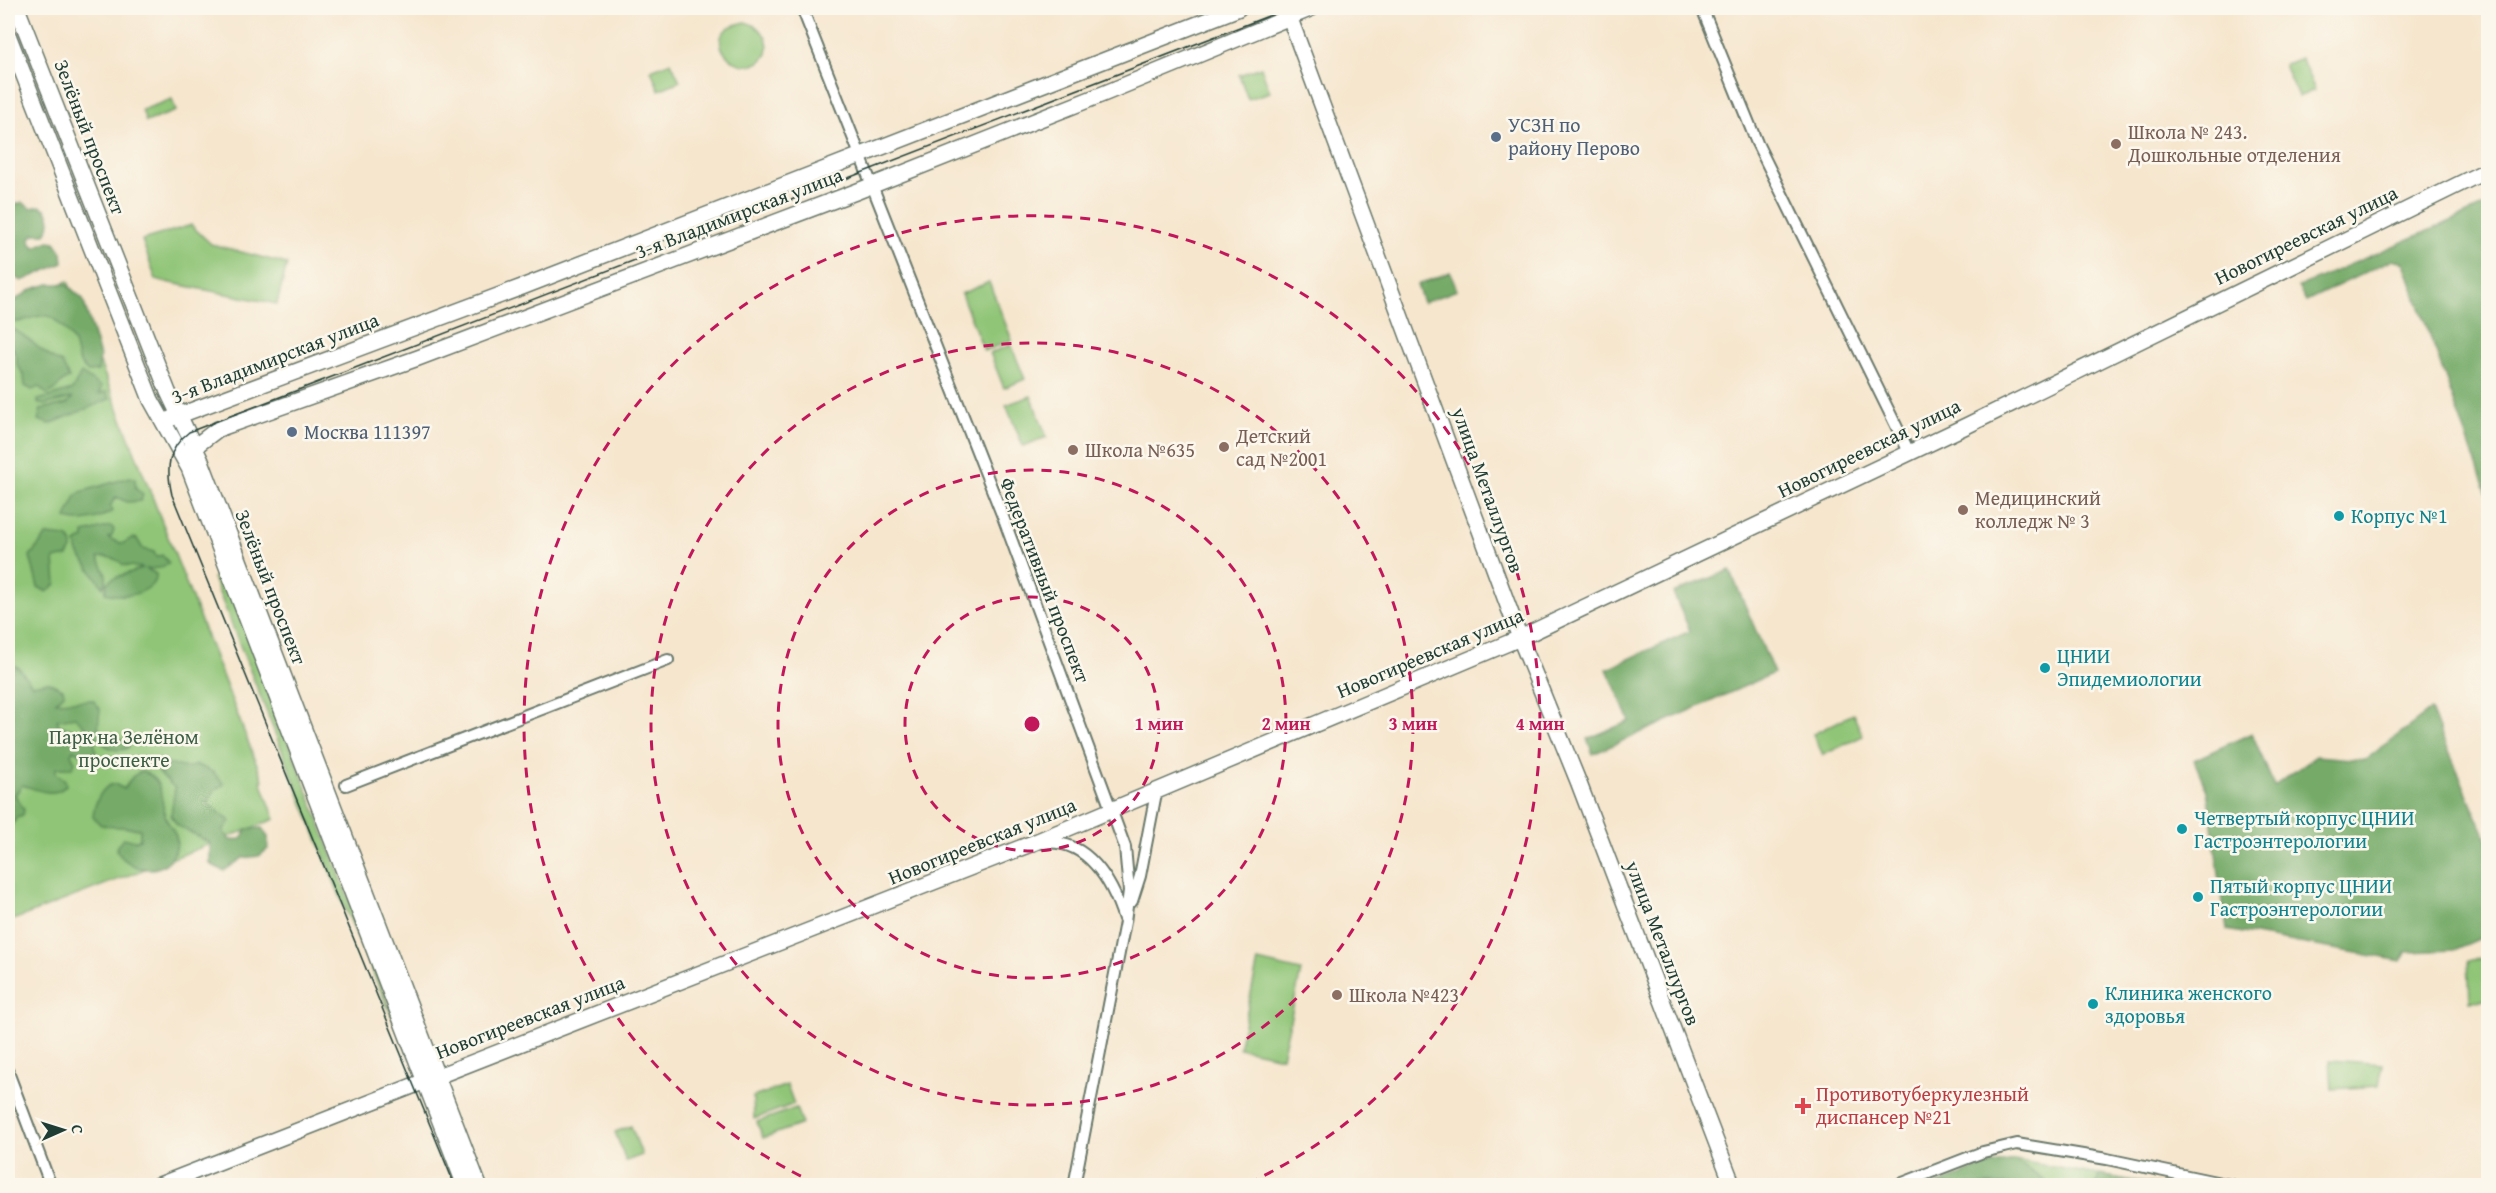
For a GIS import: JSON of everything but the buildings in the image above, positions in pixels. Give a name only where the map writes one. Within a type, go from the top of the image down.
[{"type":"main road","name":"Зелёный проспект","points":[[17,8],[168,392],[180,415],[189,451],[431,1078],[479,1185]]},
{"type":"main road","name":"3-я Владимирская улица","points":[[164,422],[1239,8]]},
{"type":"main road","name":"3-я Владимирская улица","points":[[189,451],[219,429],[418,358],[1033,123],[1288,12],[1312,8]]},
{"type":"main road","name":"улица Металлургов","points":[[1288,12],[1520,638],[1578,781],[1733,1185]]},
{"type":"main road","name":"Зелёный проспект","points":[[8,35],[152,400],[164,422],[189,451]]},
{"type":"main road","name":"Новогиреевская улица","points":[[157,1185],[1113,812],[1520,638],[1909,452],[2488,170]]},
{"type":"main road","name":"Зелёный проспект","points":[[431,1078],[465,1185]]},
{"type":"street","name":"Федеративный проспект","points":[[802,8],[1003,517],[1125,848],[1129,891],[1125,922],[1074,1185]]},
{"type":"street","points":[[1702,8],[1757,143],[1909,452]]},
{"type":"street","points":[[346,785],[668,660]]},
{"type":"street","points":[[1125,922],[1140,876],[1156,793]]},
{"type":"street","points":[[1034,843],[1056,841],[1070,844],[1087,857],[1101,871],[1118,897],[1125,922]]},
{"type":"street","points":[[8,1072],[51,1185]]},
{"type":"street","points":[[1895,1185],[1983,1152],[2017,1144],[2107,1159],[2235,1185]]},
{"type":"green space","points":[[745,22],[760,29],[766,37],[768,48],[767,54],[759,62],[750,65],[731,60],[721,45],[721,36],[727,29]]},
{"type":"green space","points":[[2301,58],[2315,90],[2298,97],[2284,65]]},
{"type":"green space","points":[[671,62],[680,81],[659,90],[651,70]]},
{"type":"green space","points":[[1261,67],[1270,92],[1248,99],[1239,75]]},
{"type":"green space","points":[[172,99],[176,111],[146,122],[142,110]]},
{"type":"green space","points":[[8,202],[12,206],[22,202],[31,208],[40,206],[47,211],[50,218],[48,230],[45,234],[34,234],[30,238],[31,244],[35,247],[49,241],[55,242],[62,252],[63,263],[22,281],[8,274],[8,266],[12,260],[8,253]]},
{"type":"green space","points":[[2488,205],[2487,494],[2404,263],[2393,259],[2306,301],[2298,287]]},
{"type":"green space","points":[[191,225],[211,244],[287,264],[277,304],[156,280],[142,240]]},
{"type":"green space","points":[[1450,272],[1457,290],[1423,303],[1417,285]]},
{"type":"green space","name":"Парк на Зелёном проспекте","points":[[68,281],[263,780],[261,781],[275,819],[8,922],[8,304]]},
{"type":"green space","points":[[989,282],[1012,340],[984,351],[961,294]]},
{"type":"green space","points":[[49,284],[66,284],[83,299],[100,356],[98,371],[88,372],[83,367],[72,339],[52,317],[38,316],[18,322],[8,321],[8,305],[32,289]]},
{"type":"green space","points":[[8,327],[22,334],[49,356],[62,363],[69,378],[47,394],[39,387],[32,390],[25,386],[24,376],[17,364],[17,356],[8,341]]},
{"type":"green space","points":[[1011,345],[1025,379],[1004,388],[990,353]]},
{"type":"green space","points":[[81,373],[101,387],[99,394],[106,392],[110,399],[50,424],[38,420],[41,409],[67,404],[72,398],[44,405],[38,403],[38,400],[72,390]]},
{"type":"green space","points":[[1031,396],[1047,437],[1023,446],[1006,405]]},
{"type":"green space","points":[[130,477],[135,479],[136,489],[143,494],[141,501],[127,502],[116,497],[110,506],[113,511],[102,516],[83,521],[66,518],[76,496],[81,492]]},
{"type":"green space","points":[[111,526],[114,530],[112,536],[108,538],[122,544],[132,538],[137,539],[143,549],[154,552],[156,557],[162,555],[169,563],[160,568],[147,569],[156,574],[156,579],[152,585],[140,592],[126,595],[105,593],[107,583],[112,579],[143,568],[123,565],[112,558],[98,558],[106,576],[103,587],[78,553],[76,543],[84,538],[84,533]]},
{"type":"green space","points":[[47,535],[66,537],[71,540],[72,549],[68,556],[54,559],[56,584],[47,592],[38,587],[30,556]]},
{"type":"green space","points":[[1730,570],[1774,673],[1593,754],[1587,739],[1630,721],[1607,669],[1690,631],[1673,593]]},
{"type":"green space","points":[[224,573],[410,1059],[342,901],[213,578]]},
{"type":"green space","points":[[8,662],[19,668],[32,685],[48,682],[63,689],[64,694],[56,702],[93,700],[100,709],[98,726],[101,732],[127,742],[129,747],[122,750],[107,746],[75,717],[57,720],[59,725],[90,736],[94,741],[95,757],[90,758],[73,750],[71,754],[75,762],[72,768],[56,768],[56,773],[65,780],[66,785],[62,789],[45,792],[22,785],[15,795],[24,810],[23,815],[17,817],[8,831]]},
{"type":"green space","points":[[2431,710],[2488,842],[2488,935],[2454,950],[2407,952],[2401,961],[2227,930],[2207,791],[2194,760],[2252,733],[2274,786],[2316,756],[2365,760]]},
{"type":"green space","points":[[1853,714],[1863,736],[1823,755],[1813,734]]},
{"type":"green space","points":[[169,764],[187,768],[197,765],[213,772],[224,784],[215,790],[207,803],[230,821],[223,831],[230,840],[241,839],[247,829],[262,828],[268,837],[268,849],[259,856],[243,858],[224,871],[210,864],[210,843],[177,825],[171,815],[175,788],[159,773],[159,768]]},
{"type":"green space","points":[[142,771],[155,779],[160,790],[166,818],[177,839],[172,857],[158,868],[140,868],[124,859],[117,851],[117,846],[124,838],[135,841],[140,839],[140,829],[101,825],[93,817],[97,802],[106,788],[115,784],[124,789],[133,776]]},
{"type":"green space","points":[[2488,959],[2488,1000],[2470,1001],[2468,960]]},
{"type":"green space","points":[[1258,961],[1301,971],[1282,1057],[1239,1048]]},
{"type":"green space","points":[[2330,1060],[2383,1064],[2379,1086],[2332,1089]]},
{"type":"green space","points":[[787,1085],[794,1104],[754,1119],[753,1097]]},
{"type":"green space","points":[[796,1108],[802,1124],[763,1138],[757,1122]]},
{"type":"green space","points":[[631,1126],[642,1155],[626,1161],[615,1132]]},
{"type":"green space","points":[[2014,1160],[2156,1185],[1936,1186],[1984,1166]]},
{"type":"green space","points":[[2014,1160],[2051,1185],[1936,1185],[1984,1166]]},
{"type":"green space","points":[[2100,1175],[2156,1185],[2096,1185]]},
{"type":"tram line","points":[[455,1186],[172,495],[169,468],[176,445],[189,432],[1289,8]]},
{"type":"place","name":"УСЗН по району Перово","points":[[1496,137]]},
{"type":"place","name":"Школа № 243. Дошкольные отделения","points":[[2116,144]]},
{"type":"place","name":"Москва 111397","points":[[292,432]]},
{"type":"place","name":"Детский сад №2001","points":[[1224,447]]},
{"type":"place","name":"Школа №635","points":[[1073,450]]},
{"type":"place","name":"Медицинский колледж № 3","points":[[1963,510]]},
{"type":"place","name":"Корпус №1","points":[[2339,516]]},
{"type":"place","name":"ЦНИИ Эпидемиологии","points":[[2045,668]]},
{"type":"place","name":"Четвертый корпус ЦНИИ Гастроэнтерологии","points":[[2182,829]]},
{"type":"place","name":"Пятый корпус ЦНИИ Гастроэнтерологии","points":[[2198,897]]},
{"type":"place","name":"Школа №423","points":[[1337,995]]},
{"type":"place","name":"Клиника женского здоровья","points":[[2093,1004]]},
{"type":"place","name":"Противотуберкулезный диспансер №21","points":[[1803,1106]]}]
